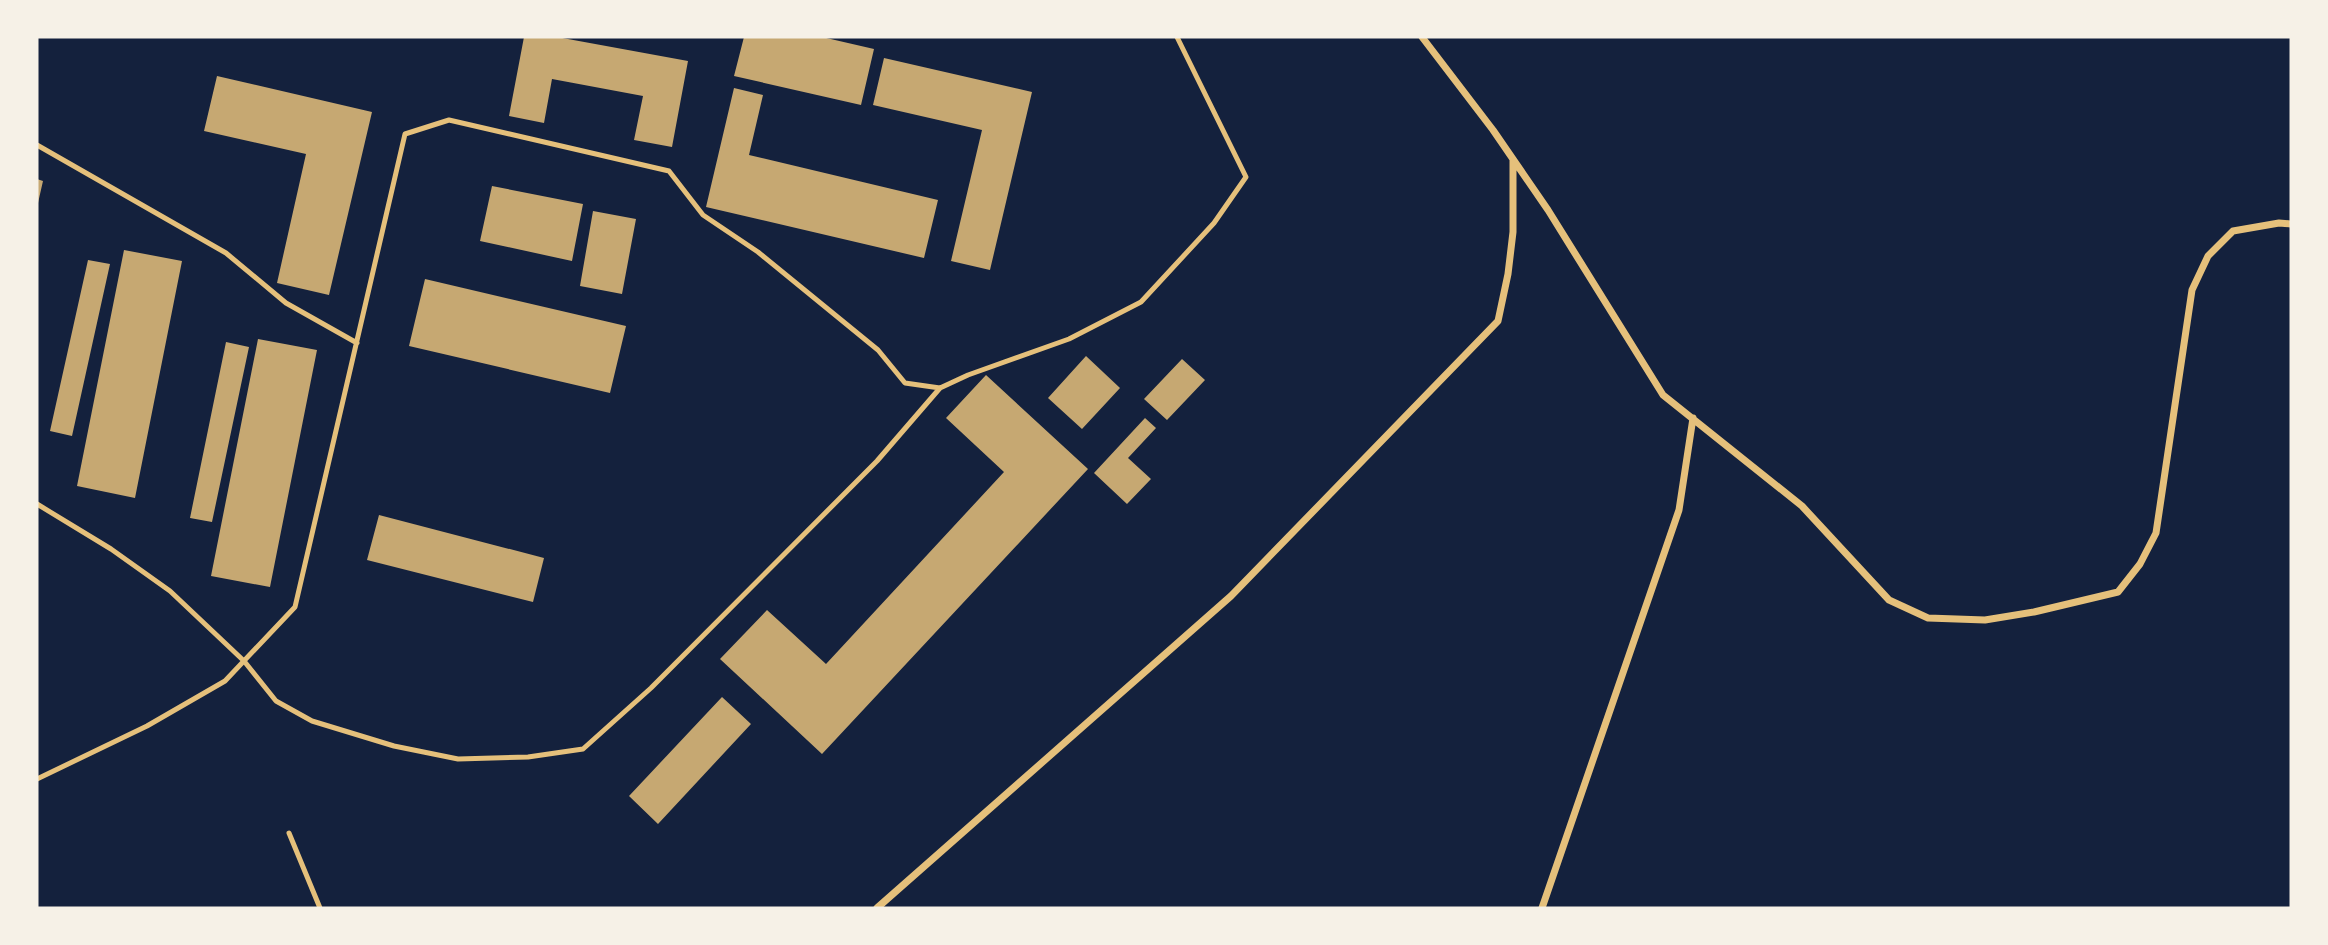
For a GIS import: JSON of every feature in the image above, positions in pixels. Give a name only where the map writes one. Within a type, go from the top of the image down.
[{"type":"street","points":[[1422,37],[1548,210],[1663,395],[1802,506],[1889,600],[1928,618],[1985,620],[2034,612],[2118,592],[2140,564],[2155,533],[2192,290],[2208,256],[2233,231],[2278,223],[2291,224]]},
{"type":"street","points":[[877,908],[1231,596],[1498,321],[1513,232],[1513,159]]},
{"type":"street","points":[[1542,908],[1679,510],[1693,418]]},
{"type":"lane","points":[[37,504],[111,549],[170,591],[244,661],[276,701],[312,721],[394,746],[458,760],[528,757],[583,749],[651,688],[868,471],[940,388],[968,375],[1069,339],[1141,302],[1214,223],[1246,177],[1177,37]]},
{"type":"lane","points":[[37,779],[147,726],[225,681],[295,607],[405,134],[449,120],[669,171],[703,215],[758,252],[878,350],[905,383],[940,388]]},
{"type":"lane","points":[[37,145],[226,253],[286,303],[357,343]]},
{"type":"lane","points":[[289,833],[320,908]]},
{"type":"building","points":[[524,37],[557,37],[688,61],[672,147],[634,140],[643,96],[552,79],[544,123],[509,116]]},
{"type":"building","points":[[744,37],[822,37],[874,49],[861,105],[734,76]]},
{"type":"building","points":[[884,58],[1032,92],[990,270],[951,261],[982,130],[873,105]]},
{"type":"building","points":[[217,76],[372,112],[329,295],[277,283],[306,154],[204,131]]},
{"type":"building","points":[[734,88],[763,95],[749,155],[938,200],[924,258],[706,207]]},
{"type":"building","points":[[37,179],[43,181],[38,203],[37,203]]},
{"type":"building","points":[[492,186],[583,204],[572,261],[480,241]]},
{"type":"building","points":[[593,211],[636,219],[622,294],[580,286]]},
{"type":"building","points":[[124,250],[182,261],[135,498],[77,486]]},
{"type":"building","points":[[88,260],[110,264],[72,436],[50,431]]},
{"type":"building","points":[[425,279],[626,326],[610,393],[409,346]]},
{"type":"building","points":[[258,339],[317,350],[270,587],[211,576]]},
{"type":"building","points":[[226,342],[249,347],[212,522],[190,518]]},
{"type":"building","points":[[1086,356],[1120,388],[1082,429],[1048,398]]},
{"type":"building","points":[[1182,359],[1205,380],[1167,420],[1144,399]]},
{"type":"building","points":[[986,375],[1088,469],[822,754],[720,659],[767,610],[826,664],[1004,472],[946,418]]},
{"type":"building","points":[[1145,418],[1156,428],[1128,458],[1151,479],[1127,504],[1094,473]]},
{"type":"building","points":[[379,515],[544,558],[533,602],[367,560]]},
{"type":"building","points":[[722,697],[751,724],[658,824],[629,796]]}]
